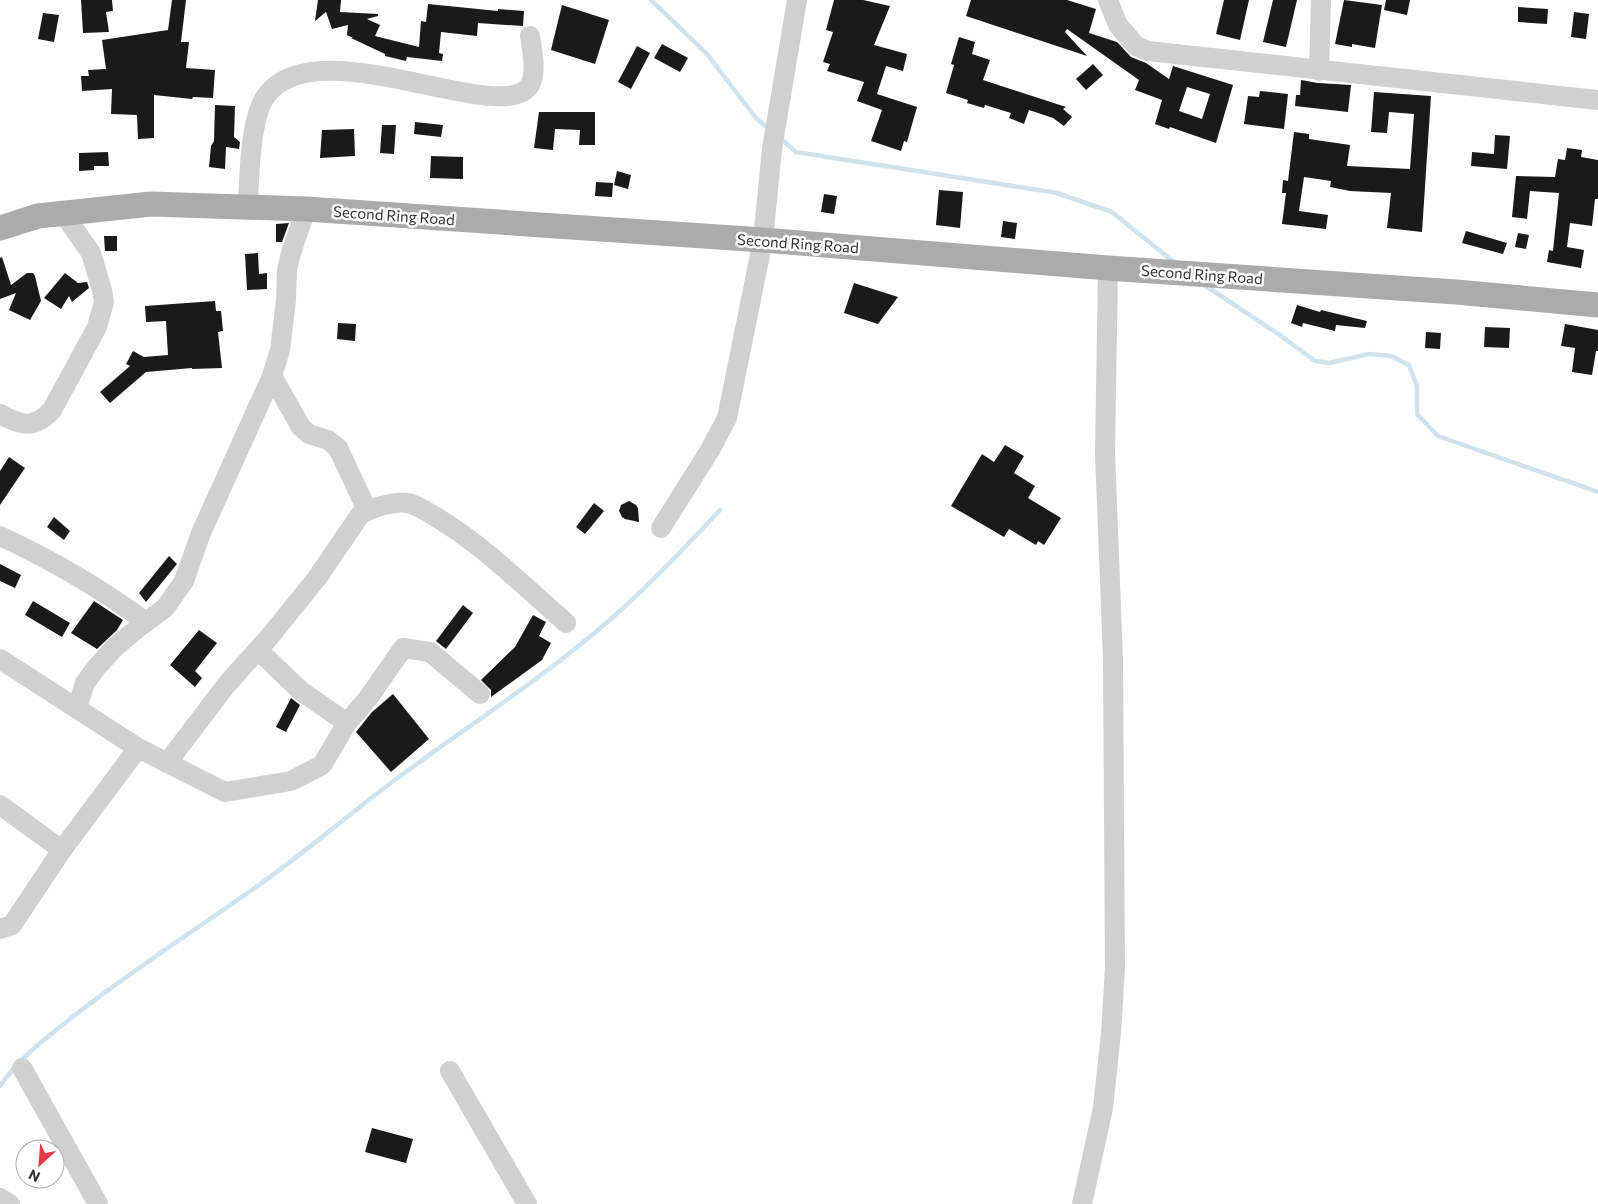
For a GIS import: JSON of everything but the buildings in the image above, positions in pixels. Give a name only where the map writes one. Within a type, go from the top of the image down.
[{"type":"main road","name":"Second Ring Road","points":[[0,228],[38,216],[63,213],[151,204],[203,204],[306,209],[763,240],[1598,305]]},
{"type":"street","points":[[661,528],[710,450],[727,418],[763,240],[772,149],[797,0]]},
{"type":"street","points":[[1108,0],[1118,25],[1136,46],[1148,51],[1598,100]]},
{"type":"street","points":[[1319,71],[1322,0]]},
{"type":"street","points":[[248,207],[250,162],[257,114],[264,97],[275,84],[307,73],[326,70],[368,74],[497,98],[520,95],[529,86],[533,76],[530,36]]},
{"type":"street","points":[[77,708],[85,683],[96,668],[115,648],[166,608],[184,581],[201,533],[272,376],[280,350],[289,262],[306,209]]},
{"type":"street","points":[[0,414],[10,420],[24,424],[34,423],[44,418],[52,410],[97,327],[104,302],[91,253],[63,213]]},
{"type":"street","points":[[1082,1204],[1103,1108],[1111,1033],[1115,968],[1113,660],[1106,453],[1108,268]]},
{"type":"street","points":[[272,376],[301,427],[309,434],[328,440],[338,448],[367,510]]},
{"type":"street","points":[[167,763],[227,684],[258,650],[317,578],[360,515],[367,510],[407,503],[422,508],[444,521],[476,545],[566,623]]},
{"type":"street","points":[[0,536],[35,552],[82,578],[146,622]]},
{"type":"street","points":[[0,659],[138,748],[225,792],[291,781],[322,765],[347,723],[369,697],[403,648],[430,652],[480,694]]},
{"type":"street","points":[[258,650],[301,691],[347,723]]},
{"type":"street","points":[[0,929],[12,925],[62,850],[138,748]]},
{"type":"street","points":[[0,806],[62,850]]},
{"type":"street","points":[[22,1068],[98,1204]]},
{"type":"street","points":[[450,1071],[527,1204]]},
{"type":"street","points":[[0,1198],[10,1204]]},
{"type":"waterway","points":[[651,0],[707,54],[756,118],[770,130]]},
{"type":"waterway","points":[[780,138],[796,152],[1057,193],[1112,212],[1175,263]]},
{"type":"waterway","points":[[1203,284],[1277,333],[1315,361],[1329,363],[1369,354],[1391,356],[1409,365],[1417,386],[1417,414],[1438,436],[1598,492]]},
{"type":"waterway","points":[[0,1086],[32,1050],[92,1002],[274,874],[381,790],[580,645],[650,583],[720,510]]}]
